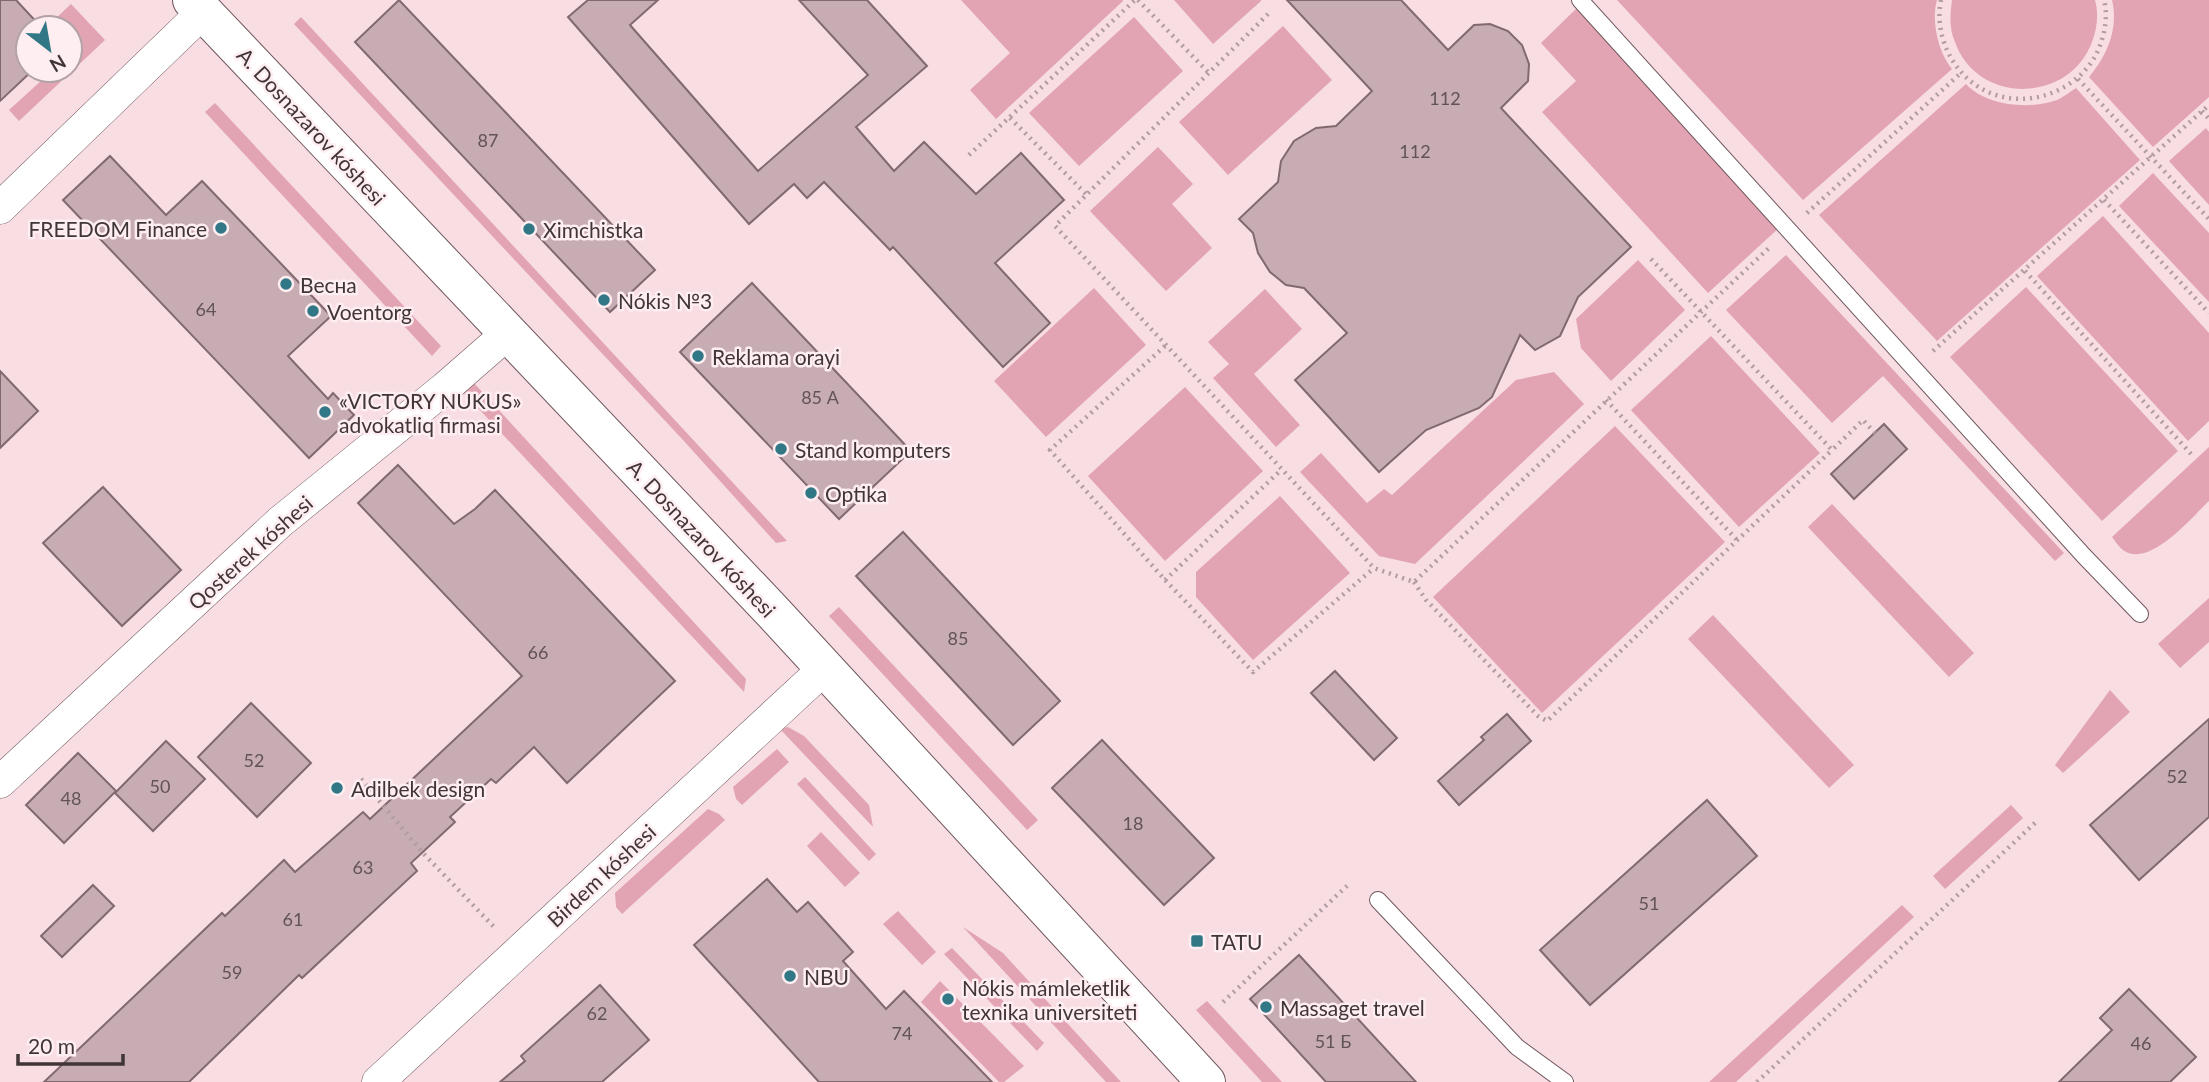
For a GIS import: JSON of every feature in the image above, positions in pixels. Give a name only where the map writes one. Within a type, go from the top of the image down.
[{"type":"main road","name":"A. Dosnazarov kóshesi","points":[[204,4],[508,333],[825,668],[1206,1082]]},
{"type":"street","points":[[0,208],[204,4]]},
{"type":"street","name":"Qosterek kóshesi","points":[[0,782],[280,522],[446,388],[508,333]]},
{"type":"street","name":"Birdem kóshesi","points":[[378,1082],[825,668]]},
{"type":"lane","points":[[1580,0],[2084,556],[2140,614]]},
{"type":"lane","points":[[1378,900],[1517,1047],[1565,1082]]},
{"type":"path","points":[[969,155],[1136,0],[1209,73]]},
{"type":"path","points":[[1941,0],[1940,32],[1951,60],[1970,81],[1995,95],[2024,99],[2053,93],[2078,79],[2094,58],[2104,34],[2104,0]]},
{"type":"path","points":[[1268,14],[1055,226],[1374,568],[1413,582],[1426,600],[1538,716],[1547,721],[1863,421],[1875,433]]},
{"type":"path","points":[[1413,582],[1699,311],[1962,72]]},
{"type":"path","points":[[2078,79],[2209,219]]},
{"type":"path","points":[[1914,368],[2209,105]]},
{"type":"path","points":[[2202,111],[2209,119]]},
{"type":"path","points":[[1010,117],[1086,194]]},
{"type":"path","points":[[2104,200],[2209,313]]},
{"type":"path","points":[[1651,259],[1832,450]]},
{"type":"path","points":[[2025,271],[2192,455]]},
{"type":"path","points":[[1165,346],[1050,450],[1165,580],[1253,673],[1374,568]]},
{"type":"path","points":[[1606,400],[1737,540]]},
{"type":"path","points":[[1165,580],[1281,470]]},
{"type":"path","points":[[361,779],[422,852],[518,952]]},
{"type":"path","points":[[1757,1082],[2036,822]]},
{"type":"path","points":[[1223,1002],[1349,884]]},
{"type":"shaded area","points":[[961,0],[1123,1],[996,119],[970,90],[1010,53]]},
{"type":"shaded area","points":[[1174,0],[1261,0],[1261,1],[1213,44]]},
{"type":"shaded area","points":[[1617,0],[1937,0],[1937,36],[1952,69],[1803,200]]},
{"type":"shaded area","points":[[1952,0],[2095,0],[2095,32],[2080,62],[2064,77],[2044,86],[2023,89],[2002,86],[1982,77],[1966,63],[1952,32]]},
{"type":"shaded area","points":[[2112,0],[2209,0],[2209,97],[2153,147],[2089,77],[2106,51],[2113,31]]},
{"type":"shaded area","points":[[71,4],[80,14],[60,14]]},
{"type":"shaded area","points":[[1578,7],[1781,226],[1708,293],[1542,112],[1576,81],[1541,43]]},
{"type":"shaded area","points":[[301,17],[787,541],[776,543],[294,24]]},
{"type":"shaded area","points":[[1134,17],[1183,71],[1079,166],[1029,113]]},
{"type":"shaded area","points":[[84,18],[105,40],[84,60]]},
{"type":"shaded area","points":[[1283,26],[1332,80],[1228,175],[1179,122]]},
{"type":"shaded area","points":[[38,84],[58,84],[19,121],[9,110]]},
{"type":"shaded area","points":[[1966,84],[1985,97],[2022,105],[2057,100],[2076,88],[2140,160],[1937,341],[1819,215]]},
{"type":"shaded area","points":[[215,103],[441,346],[432,356],[205,112]]},
{"type":"shaded area","points":[[2206,128],[2209,132],[2209,205],[2169,161]]},
{"type":"shaded area","points":[[1158,147],[1193,184],[1172,204],[1212,248],[1166,291],[1090,211]]},
{"type":"shaded area","points":[[2153,173],[2209,233],[2209,302],[2119,206]]},
{"type":"shaded area","points":[[2103,216],[2209,333],[2209,421],[2188,441],[2037,276]]},
{"type":"shaded area","points":[[1786,255],[2064,553],[2055,561],[1883,376],[1832,423],[1726,310]]},
{"type":"shaded area","points":[[1638,260],[1685,310],[1611,381],[1581,348],[1576,319]]},
{"type":"shaded area","points":[[2026,287],[2178,451],[2102,521],[1950,357]]},
{"type":"shaded area","points":[[1094,288],[1146,345],[1046,437],[994,381]]},
{"type":"shaded area","points":[[1265,289],[1302,329],[1254,374],[1300,425],[1276,447],[1213,378],[1229,364],[1208,342]]},
{"type":"shaded area","points":[[1711,336],[1820,453],[1739,527],[1631,410]]},
{"type":"shaded area","points":[[1554,372],[1584,404],[1415,564],[1379,556],[1300,472],[1321,453],[1367,503],[1384,489],[1392,495],[1516,380]]},
{"type":"shaded area","points":[[473,382],[746,679],[744,692],[463,392]]},
{"type":"shaded area","points":[[1185,387],[1263,471],[1165,561],[1088,476]]},
{"type":"shaded area","points":[[1615,426],[1725,542],[1542,713],[1433,597]]},
{"type":"shaded area","points":[[2209,447],[2209,501],[2181,529],[2157,547],[2145,553],[2133,554],[2123,550],[2112,537]]},
{"type":"shaded area","points":[[1280,496],[1350,573],[1253,660],[1196,597],[1196,572]]},
{"type":"shaded area","points":[[1832,504],[1974,653],[1949,677],[1808,527]]},
{"type":"shaded area","points":[[2209,598],[2209,642],[2180,668],[2158,644]]},
{"type":"shaded area","points":[[839,607],[1038,820],[1027,830],[829,616]]},
{"type":"shaded area","points":[[1713,615],[1854,765],[1829,788],[1688,639]]},
{"type":"shaded area","points":[[2110,690],[2130,712],[2063,773],[2055,765]]},
{"type":"shaded area","points":[[788,727],[804,736],[869,805],[873,827],[780,729]]},
{"type":"shaded area","points":[[777,749],[789,762],[742,805],[736,799],[733,787]]},
{"type":"shaded area","points":[[805,777],[876,854],[869,861],[797,784]]},
{"type":"shaded area","points":[[2011,805],[2023,818],[1945,889],[1933,876]]},
{"type":"shaded area","points":[[708,809],[725,820],[622,914],[616,907],[615,893]]},
{"type":"shaded area","points":[[821,832],[860,873],[845,887],[807,846]]},
{"type":"shaded area","points":[[1902,905],[1914,917],[1736,1082],[1709,1082]]},
{"type":"shaded area","points":[[898,911],[936,952],[922,965],[883,924]]},
{"type":"shaded area","points":[[963,927],[1003,953],[1121,1082],[1106,1082]]},
{"type":"shaded area","points":[[952,948],[1044,1043],[1037,1051],[944,954]]},
{"type":"shaded area","points":[[940,981],[1024,1066],[1004,1082],[999,1082],[921,1002]]},
{"type":"shaded area","points":[[1207,1001],[1282,1082],[1262,1082],[1196,1010]]},
{"type":"building","points":[[0,0],[16,0],[29,14],[14,14],[14,84],[18,84],[0,101]]},
{"type":"building","points":[[399,0],[655,270],[610,312],[355,42]]},
{"type":"building","points":[[588,0],[658,0],[630,25],[758,171],[868,75],[799,0],[867,0],[927,66],[856,127],[894,171],[924,142],[976,194],[1021,153],[1064,200],[995,263],[1050,323],[1003,367],[893,247],[890,250],[824,182],[807,198],[794,184],[749,224],[568,17]]},
{"type":"building","points":[[1287,0],[1401,0],[1448,50],[1474,25],[1490,24],[1508,31],[1522,45],[1529,64],[1528,81],[1501,108],[1631,247],[1578,297],[1560,336],[1535,350],[1520,335],[1492,397],[1479,408],[1426,430],[1379,472],[1295,380],[1347,333],[1304,288],[1286,285],[1270,272],[1258,253],[1253,233],[1239,219],[1278,182],[1281,161],[1294,141],[1316,128],[1336,126],[1372,91]]},
{"type":"building","points":[[110,156],[166,215],[202,181],[331,316],[288,356],[328,399],[333,393],[354,415],[309,458],[63,200]]},
{"type":"building","points":[[752,283],[911,451],[839,519],[680,352]]},
{"type":"building","points":[[0,371],[38,411],[0,448]]},
{"type":"building","points":[[1884,424],[1907,449],[1854,499],[1831,474]]},
{"type":"building","points":[[398,465],[454,524],[495,490],[675,681],[567,783],[534,747],[496,783],[491,779],[450,817],[455,822],[411,863],[417,871],[302,978],[299,975],[189,1082],[44,1082],[222,913],[225,916],[284,860],[295,872],[363,812],[370,819],[522,676],[358,503]]},
{"type":"building","points":[[103,487],[181,570],[122,626],[43,543]]},
{"type":"building","points":[[903,532],[1060,701],[1013,745],[856,576]]},
{"type":"building","points":[[1335,671],[1397,738],[1374,760],[1311,693]]},
{"type":"building","points":[[251,703],[311,763],[257,817],[198,757]]},
{"type":"building","points":[[1507,714],[1531,741],[1459,805],[1438,781],[1484,740],[1481,737]]},
{"type":"building","points":[[2209,719],[2209,817],[2139,880],[2090,825]]},
{"type":"building","points":[[1102,740],[1214,858],[1164,905],[1052,788]]},
{"type":"building","points":[[166,741],[205,779],[153,831],[115,793]]},
{"type":"building","points":[[78,753],[116,791],[64,843],[26,805]]},
{"type":"building","points":[[1707,800],[1757,856],[1590,1005],[1540,950]]},
{"type":"building","points":[[767,879],[797,912],[808,902],[853,952],[843,961],[886,1009],[904,991],[992,1082],[819,1082],[694,945]]},
{"type":"building","points":[[93,885],[114,906],[62,957],[41,936]]},
{"type":"building","points":[[1299,955],[1416,1082],[1326,1082],[1250,999]]},
{"type":"building","points":[[600,985],[649,1040],[602,1082],[500,1082],[525,1061],[521,1056]]},
{"type":"building","points":[[2129,989],[2196,1057],[2170,1082],[2059,1082],[2112,1030],[2100,1018]]},
{"type":"place","name":"FREEDOM Finance","points":[[221,228]]},
{"type":"place","name":"Ximchistka","points":[[529,229]]},
{"type":"place","name":"Весна","points":[[286,284]]},
{"type":"place","name":"Nókis №3","points":[[604,300]]},
{"type":"place","name":"Voentorg","points":[[313,311]]},
{"type":"place","name":"Reklama orayi","points":[[698,356]]},
{"type":"place","name":"«VICTORY NUKUS» advokatliq firmasi","points":[[325,412]]},
{"type":"place","name":"Stand komputers","points":[[781,449]]},
{"type":"place","name":"Optika","points":[[811,493]]},
{"type":"place","name":"Adilbek design","points":[[337,788]]},
{"type":"place","name":"TATU","points":[[1197,941]]},
{"type":"place","name":"NBU","points":[[790,976]]},
{"type":"place","name":"Nókis mámleketlik texnika universiteti","points":[[948,999]]},
{"type":"place","name":"Massaget travel","points":[[1266,1007]]}]
